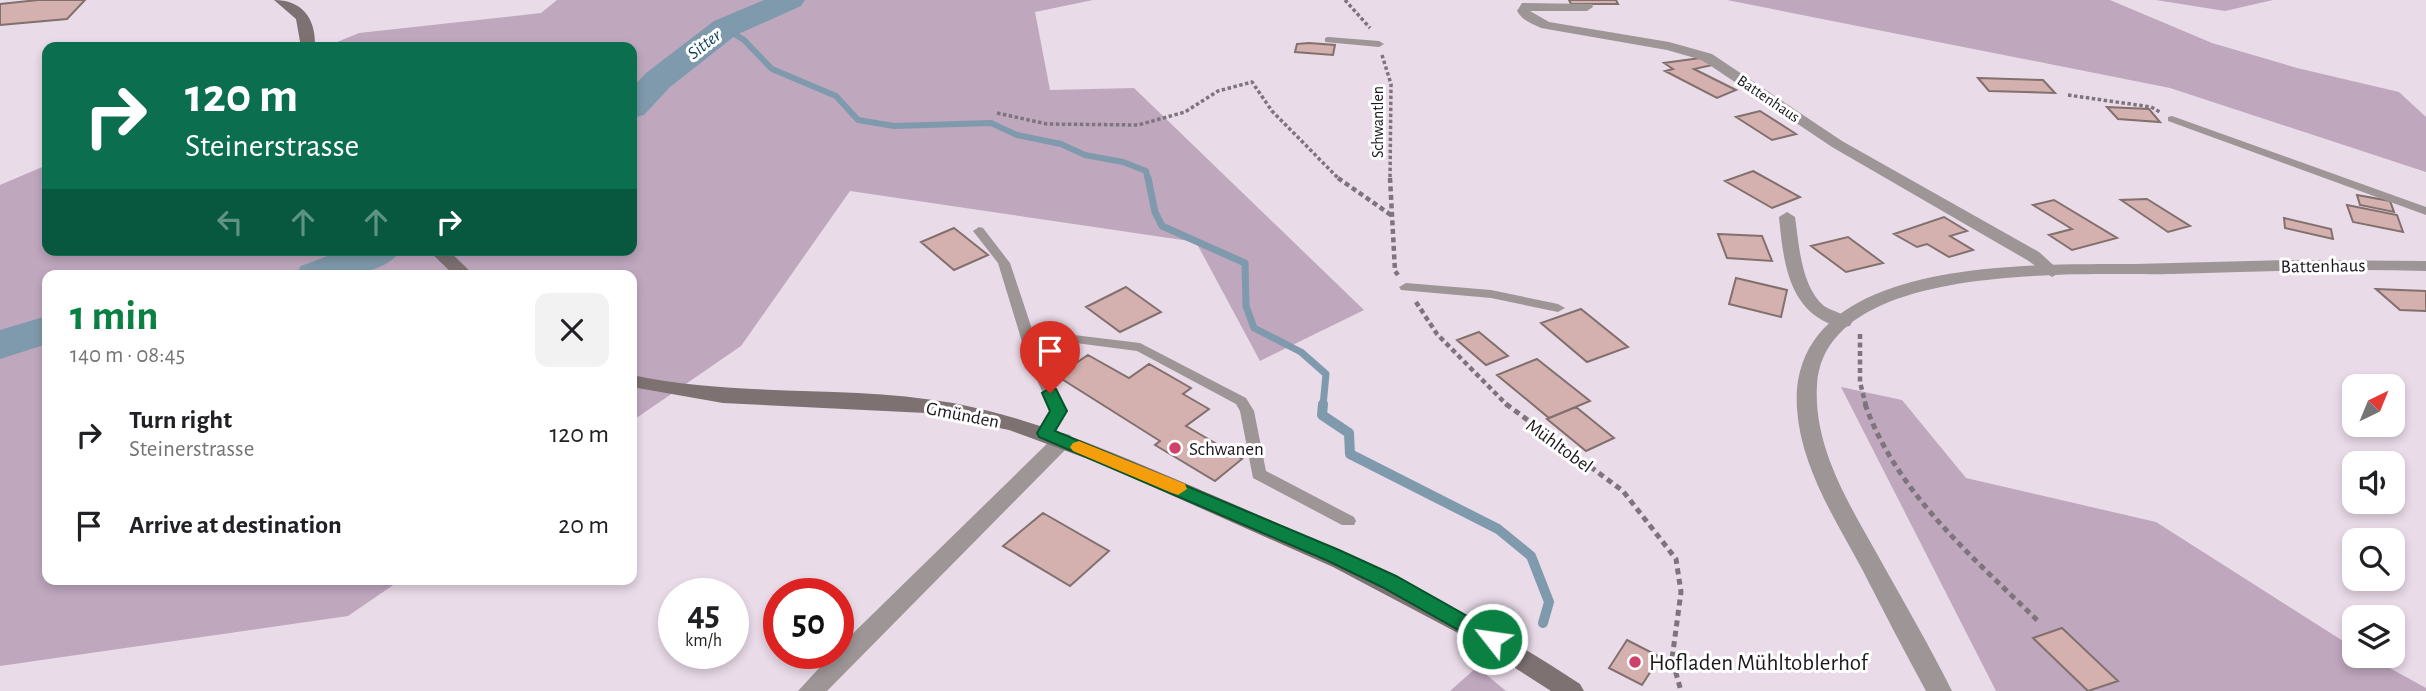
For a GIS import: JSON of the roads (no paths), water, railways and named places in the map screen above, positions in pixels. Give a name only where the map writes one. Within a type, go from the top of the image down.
[{"type":"main road","points":[[280,0],[301,15],[307,25],[308,42]]},
{"type":"main road","points":[[444,256],[460,270]]},
{"type":"main road","name":"Gmünden","points":[[637,383],[734,397],[903,403],[951,410],[1054,436]]},
{"type":"main road","points":[[1054,436],[1389,582],[1516,653],[1571,691]]},
{"type":"street","name":"Battenhaus","points":[[1587,7],[1527,6],[1523,11],[1529,18],[1545,25],[1669,46],[1707,57],[1837,144],[2033,256],[2052,272]]},
{"type":"street","points":[[1787,217],[1792,258],[1809,300],[1816,309],[1850,317]]},
{"type":"street","name":"Battenhaus","points":[[1939,691],[1841,508],[1818,459],[1810,434],[1807,379],[1822,345],[1850,317],[1881,298],[1927,283],[1976,276],[2336,265],[2426,266]]},
{"type":"street","points":[[811,691],[1054,436]]},
{"type":"lane","points":[[1328,40],[1379,44]]},
{"type":"lane","points":[[2172,119],[2426,211]]},
{"type":"lane","points":[[979,231],[1004,263],[1034,358],[1058,411],[1054,436]]},
{"type":"lane","points":[[1406,287],[1491,294],[1558,307]]},
{"type":"lane","points":[[1034,358],[1074,339],[1140,347],[1241,401],[1247,411],[1259,474],[1348,522]]},
{"type":"waterway","name":"Sitter","points":[[637,103],[658,80],[725,28],[790,0]]},
{"type":"waterway","points":[[725,28],[744,40],[772,69],[836,96],[858,120],[894,126],[991,123],[1017,135],[1061,144],[1085,155],[1123,162],[1146,171],[1148,180]]},
{"type":"waterway","points":[[1148,178],[1155,212],[1162,226],[1245,263],[1246,306],[1254,328],[1301,352],[1326,374],[1323,406]]},
{"type":"waterway","name":"Sitter","points":[[329,270],[365,256]]},
{"type":"waterway","name":"Sitter","points":[[0,345],[42,331]]},
{"type":"waterway","points":[[1323,404],[1322,415],[1349,433],[1350,454],[1498,529],[1531,556],[1549,602],[1543,623]]},
{"type":"place","name":"Schwanen","points":[[1175,448]]},
{"type":"place","name":"Hofladen Mühltoblerhof","points":[[1635,662]]}]
